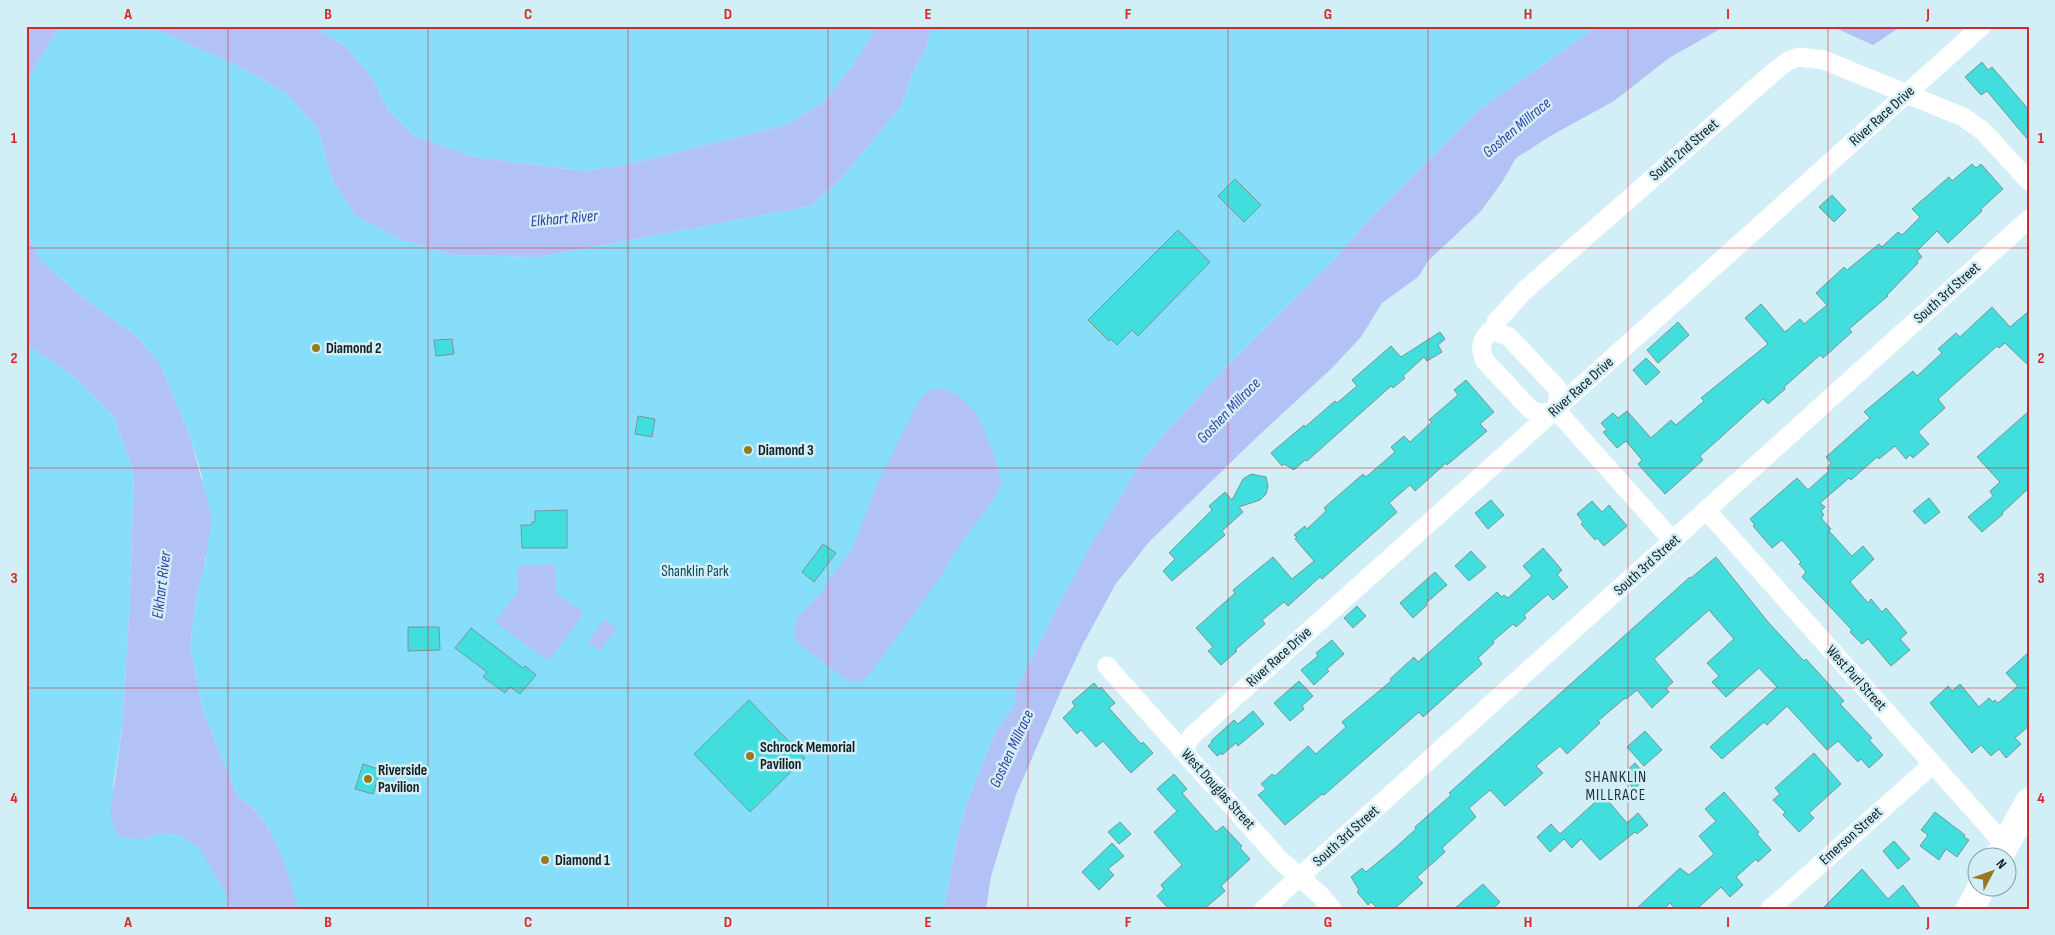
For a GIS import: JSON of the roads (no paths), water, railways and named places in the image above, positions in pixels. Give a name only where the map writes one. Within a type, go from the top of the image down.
[{"type":"main road","points":[[2003,848],[2029,802]]},
{"type":"street","name":"River Race Drive","points":[[1182,750],[1193,735],[1982,26]]},
{"type":"street","name":"South 2nd Street","points":[[1556,410],[1544,414],[1536,413],[1530,409],[1486,361],[1481,352],[1481,344],[1489,332],[1495,330],[1496,322],[1524,291],[1788,61],[1799,57],[1824,60],[1946,109],[1973,123],[1991,139],[2029,181]]},
{"type":"street","name":"South 3rd Street","points":[[1264,909],[2029,219]]},
{"type":"street","points":[[1495,330],[1509,337],[1556,387],[1559,394],[1556,410],[1673,541]]},
{"type":"street","name":"West Purl Street","points":[[1707,511],[1933,764],[1998,848]]},
{"type":"street","name":"West Douglas Street","points":[[1107,666],[1280,860],[1332,909]]},
{"type":"street","name":"Emerson Street","points":[[1770,909],[1933,764]]},
{"type":"water","points":[[26,26],[60,26],[26,82]]},
{"type":"water","name":"Elkhart River","points":[[148,26],[313,26],[346,47],[372,78],[388,110],[414,136],[474,157],[582,171],[626,165],[786,125],[824,102],[853,65],[873,33],[874,26],[931,26],[927,46],[912,74],[902,105],[841,179],[810,206],[539,257],[454,255],[400,239],[356,216],[332,179],[318,129],[286,93],[239,66]]},
{"type":"water","name":"Goshen Millrace","points":[[1598,26],[1725,26],[1669,58],[1614,101],[1552,135],[1516,158],[1502,182],[1481,211],[1428,261],[1418,277],[1382,303],[1361,337],[1331,369],[1257,437],[1149,542],[1115,585],[1064,684],[1016,795],[991,876],[986,909],[944,909],[956,845],[966,805],[996,731],[1015,705],[1015,692],[1059,604],[1093,542],[1143,460],[1164,434],[1235,358],[1335,259],[1372,216],[1479,110]]},
{"type":"water","points":[[1831,26],[1902,26],[1873,45]]},
{"type":"water","name":"Elkhart River","points":[[26,233],[41,261],[82,297],[136,336],[160,364],[190,436],[212,519],[203,573],[197,591],[190,646],[203,712],[238,797],[250,806],[270,831],[284,862],[298,909],[228,909],[227,896],[199,848],[179,835],[160,833],[142,840],[118,836],[110,816],[123,721],[134,473],[114,417],[75,377],[26,344]]},
{"type":"water","points":[[939,388],[955,393],[973,409],[984,429],[1002,484],[994,499],[966,536],[933,588],[869,675],[859,681],[848,681],[797,642],[794,634],[797,617],[820,594],[853,547],[878,483],[919,400],[931,389]]},
{"type":"water","points":[[555,564],[556,593],[584,613],[549,661],[495,622],[518,591],[517,566]]},
{"type":"water","points":[[605,619],[617,628],[600,651],[588,642]]},
{"type":"place","name":"Diamond 2","points":[[316,348]]},
{"type":"place","name":"Diamond 3","points":[[748,450]]},
{"type":"place","name":"Schrock Memorial Pavilion","points":[[750,756]]},
{"type":"place","name":"Riverside Pavilion","points":[[368,779]]},
{"type":"place","name":"Diamond 1","points":[[545,860]]},
{"type":"district","name":"SHANKLIN MILLRACE","points":[[1616,786]]},
{"type":"park label","name":"Shanklin Park","points":[[695,571]]}]
